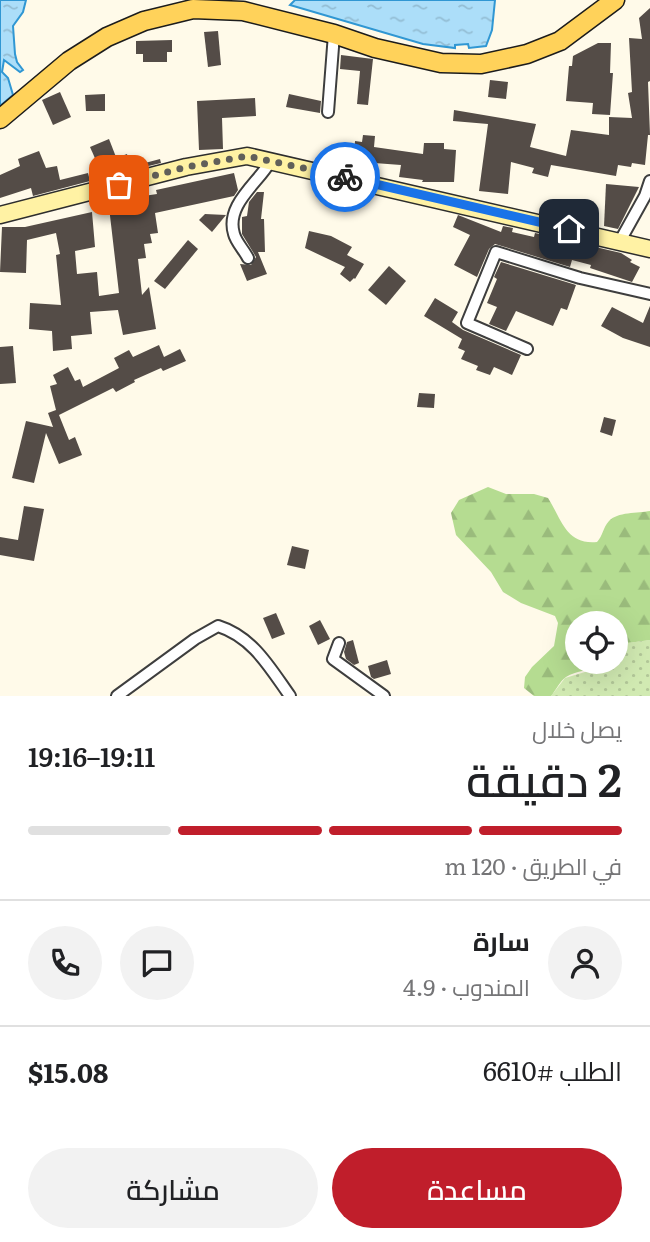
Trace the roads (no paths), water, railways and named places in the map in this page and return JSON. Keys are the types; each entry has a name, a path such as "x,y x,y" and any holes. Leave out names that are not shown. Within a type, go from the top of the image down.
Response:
{"main road":[{"path":"0,119 69,61 107,37 144,21 193,9 243,11 334,34 375,48 441,63 481,64 527,54 560,41 615,0"},
{"path":"0,216 186,167 247,156 650,249"}],"street":[{"path":"328,111 334,34"},
{"path":"248,258 233,232 236,207 263,175 270,162"},
{"path":"620,241 645,196 650,181"},
{"path":"527,349 467,323 496,252 580,278 650,294"},
{"path":"117,696 195,639 218,626 232,631 258,651 290,696"},
{"path":"339,643 333,659 384,696"}],"water":[{"path":"0,0 26,0 23,12 13,26 15,54 23,70 20,72 4,60 2,72 8,78 13,95 0,106"},
{"path":"295,0 495,0 492,30 486,46 469,48 468,44 455,45 455,48 423,44 290,5"}]}
